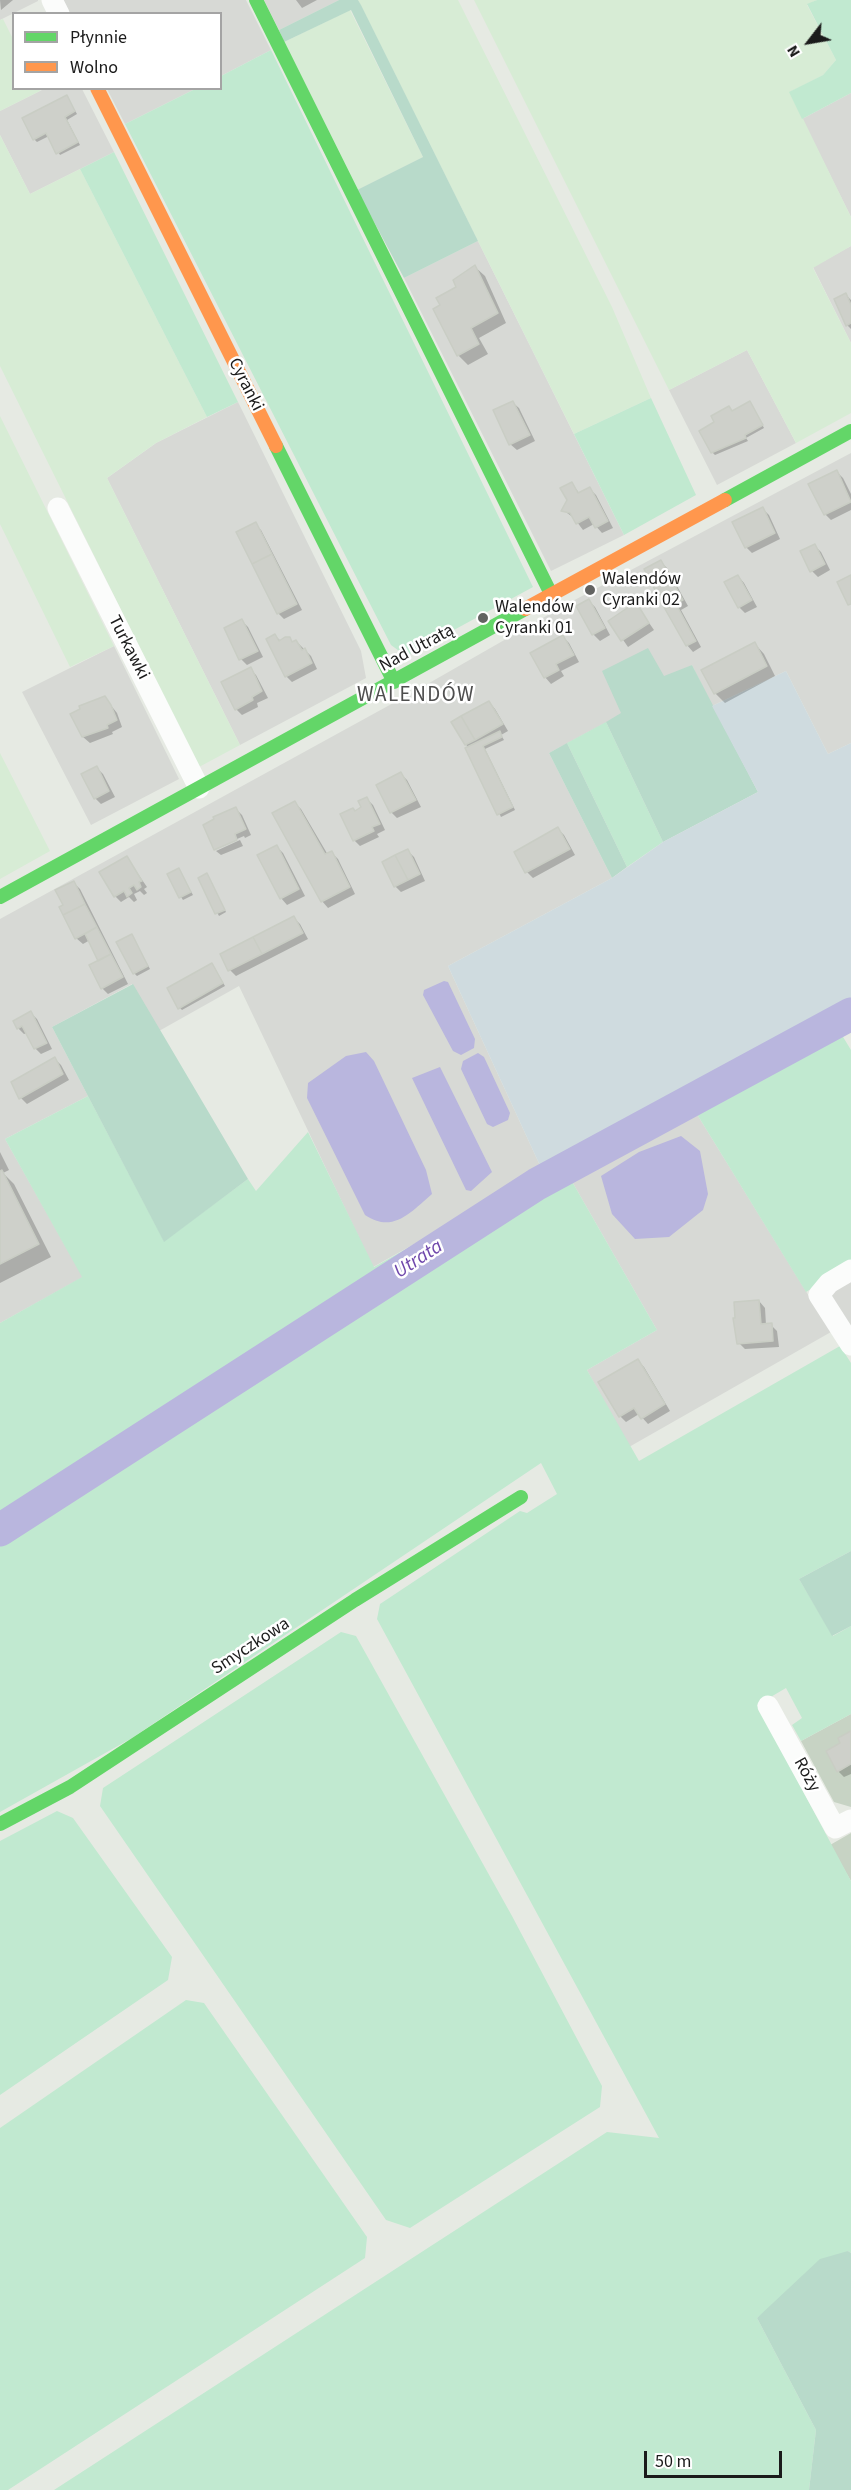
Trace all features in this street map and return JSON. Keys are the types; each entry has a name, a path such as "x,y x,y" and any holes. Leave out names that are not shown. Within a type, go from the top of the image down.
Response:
{"street":[{"path":"256,0 552,596"},
{"name":"Cyranki","path":"98,90 394,682"},
{"name":"Nad Utratą","path":"0,897 851,431"},
{"name":"Turkawki","path":"58,508 199,788"},
{"path":"851,1270 829,1283 819,1295 851,1345"},
{"name":"Smyczkowa","path":"0,1824 70,1787 356,1600 521,1497"},
{"name":"Róży","path":"768,1706 835,1828 851,1820"}],"shaded area":[{"path":"0,0 38,0 12,12 0,20"},
{"path":"63,0 246,0 271,50 222,75 222,12 69,12"},
{"path":"264,0 339,0 279,30"},
{"path":"339,0 358,0 361,5 478,241 404,278 357,190 423,157 351,10 284,42 279,30"},
{"path":"358,0 458,0 612,307 651,398 574,434"},
{"path":"474,0 817,0 807,5 836,60 823,75 790,92 851,217 851,246 813,268 851,343 851,413 796,443 747,350 669,390"},
{"path":"350,10 423,157 357,190 284,42"},
{"path":"3,19 12,37 12,90 40,91 0,111 0,20"},
{"path":"42,90 83,90 114,152 30,194 0,135 0,111"},
{"path":"108,90 193,90 125,124"},
{"path":"851,93 851,217 802,119"},
{"path":"0,135 30,194 80,169 207,417 156,443 107,478 240,745 199,767 0,366"},
{"path":"478,241 624,535 551,571 404,278"},
{"path":"851,246 851,343 813,267"},
{"path":"747,350 796,443 717,485 669,390"},
{"path":"238,402 361,651 366,678 240,745 107,478 156,443"},
{"path":"0,416 114,646 70,667 0,524"},
{"path":"851,453 851,743 828,754 786,671 712,706 692,665 622,714 549,753 612,878 448,966 543,1172 373,1267 239,986 159,1031 132,984 52,1027 88,1096 5,1139 83,1277 0,1323 0,919 417,690 569,603"},
{"path":"114,646 179,779 91,825 22,692"},
{"path":"648,648 664,676 692,665 758,792 663,842 606,722 621,713 602,671"},
{"path":"786,671 828,754 851,743 851,1003 543,1172 448,966 612,878 663,842 758,792 712,706"},
{"path":"567,743 627,867 612,878 549,753"},
{"path":"0,753 50,851 0,879"},
{"path":"133,984 248,1179 164,1242 52,1027"},
{"path":"695,1111 831,1332 629,1447 587,1370 657,1330 570,1178"},
{"path":"851,1281 851,1328 830,1294"},
{"path":"851,1551 851,1626 832,1636 799,1579"},
{"path":"851,1714 851,1807 834,1802 801,1741"},
{"path":"851,1833 851,1881 830,1845"},
{"path":"848,2251 851,2253 851,2490 809,2490 816,2430 757,2318 820,2259"}],"green space":[{"path":"817,0 851,0 851,93 802,119 789,92 823,75 836,60 807,4"},
{"path":"271,50 533,587 406,656 391,645 125,124 193,90 222,90 222,75"},
{"path":"114,152 238,402 207,417 80,169"},
{"path":"651,398 696,495 624,535 574,434"},
{"path":"606,722 663,842 627,867 567,743"},
{"path":"851,1003 851,1026 840,1032 851,1050 851,1264 806,1292 695,1111 570,1178 657,1330 587,1370 639,1461 840,1346 851,1363 851,1551 799,1579 833,1636 851,1626 851,1714 801,1741 792,1725 802,1718 786,1688 757,1705 851,1881 851,2253 848,2251 757,2318 816,2430 809,2490 54,2490 607,2132 659,2138 377,1619 380,1604 520,1511 527,1513 557,1494 541,1463 132,1738 0,1812 0,1323 82,1277 5,1139 88,1096 164,1241 248,1179 256,1191 308,1132 374,1267"},
{"path":"341,1632 356,1636 512,1916 602,2086 600,2107 410,2228 386,2220 100,1806 103,1788"},
{"path":"57,1811 73,1818 172,1957 168,1980 0,2095 0,1841"},
{"path":"186,2000 204,2003 367,2237 365,2258 8,2490 0,2490 0,2128"}],"water":[{"path":"444,981 448,982 475,1039 474,1048 461,1055 453,1051 423,995 424,990"},
{"path":"366,1052 374,1061 426,1170 432,1194 409,1214 393,1221 384,1222 365,1215 307,1098 308,1083 346,1056"},
{"path":"478,1053 484,1057 510,1113 508,1120 493,1127 487,1124 461,1069 463,1061"},
{"path":"440,1067 492,1172 471,1191 466,1190 412,1078"},
{"path":"681,1136 700,1151 708,1194 703,1210 669,1237 635,1239 612,1214 601,1176 639,1152"}],"building":[{"path":"67,95 75,111 65,117 78,142 56,154 46,133 33,140 22,118"},
{"path":"475,265 498,313 471,328 479,344 457,356 433,309 440,305 436,298 456,287 453,280"},
{"path":"846,293 851,305 851,323 846,326 834,299"},
{"path":"513,401 530,435 509,445 493,410"},
{"path":"750,401 763,425 745,435 746,438 711,453 699,431 714,422 711,416 729,406 732,411"},
{"path":"837,470 851,502 824,515 808,484"},
{"path":"572,482 578,493 590,487 608,521 595,528 589,517 576,524 570,513 561,511 567,500 560,488"},
{"path":"763,507 775,533 745,548 732,522"},
{"path":"256,522 272,554 252,564 236,532"},
{"path":"815,544 825,564 810,572 800,551"},
{"path":"272,554 297,604 277,614 252,564"},
{"path":"661,560 683,600 665,609 644,569"},
{"path":"738,575 752,600 738,608 724,582"},
{"path":"851,575 851,604 848,605 837,582"},
{"path":"589,599 605,628 592,635 576,606"},
{"path":"636,602 649,623 621,641 608,621"},
{"path":"676,604 696,641 686,646 665,609"},
{"path":"242,619 258,651 239,660 224,628"},
{"path":"275,634 279,641 285,637 290,637 292,642 296,640 302,650 305,648 312,663 285,677 266,639"},
{"path":"563,635 574,655 556,664 559,670 544,678 530,653"},
{"path":"755,642 767,666 714,694 701,670"},
{"path":"251,667 262,691 252,697 253,700 235,710 221,682"},
{"path":"105,696 117,720 107,725 108,728 82,737 70,714 80,709 79,706"},
{"path":"489,701 503,724 475,740 461,716"},
{"path":"461,716 475,740 465,745 451,722"},
{"path":"500,731 502,737 483,746 513,807 497,815 465,748"},
{"path":"97,766 109,791 94,799 81,774"},
{"path":"401,772 416,800 390,813 376,785"},
{"path":"367,797 380,824 372,827 374,831 353,841 340,814 353,808 355,811 361,807 358,801"},
{"path":"295,801 325,854 332,851 350,887 321,902 272,813"},
{"path":"236,807 246,829 235,834 237,840 214,850 203,825 214,819 213,817"},
{"path":"558,827 570,849 525,873 514,852"},
{"path":"277,845 299,889 280,899 257,855"},
{"path":"408,849 420,874 408,880 395,855"},
{"path":"395,855 408,880 394,887 382,862"},
{"path":"127,856 142,881 139,882 141,887 137,890 134,885 129,888 132,893 127,897 124,891 114,897 99,872"},
{"path":"179,868 191,892 179,898 167,874"},
{"path":"207,873 225,910 215,914 198,878"},
{"path":"74,881 85,904 63,915 59,907 63,905 55,890"},
{"path":"85,904 97,927 75,939 63,915"},
{"path":"294,916 303,933 262,954 253,937"},
{"path":"97,927 111,954 98,961 85,934"},
{"path":"132,934 148,966 133,974 116,942"},
{"path":"253,937 262,954 228,971 220,954"},
{"path":"111,954 123,977 101,989 89,965"},
{"path":"212,963 223,983 178,1009 167,988"},
{"path":"31,1011 47,1043 34,1049 22,1026 17,1029 13,1021"},
{"path":"55,1057 63,1074 19,1099 11,1082"},
{"path":"2,1170 39,1244 0,1264 0,1171"},
{"path":"759,1300 761,1324 772,1323 773,1341 737,1344 733,1318 735,1318 734,1302"},
{"path":"638,1359 665,1404 641,1419 634,1408 619,1417 598,1382"},
{"path":"851,1731 851,1764 837,1772 826,1751 840,1743 838,1738"}],"waterway":[{"name":"Utrata","path":"0,1530 537,1184 851,1014"}],"traffic: fast":[{"path":"256,0 552,596"},
{"path":"725,500 851,431"},
{"path":"276,446 394,682"},
{"path":"0,897 525,609"},
{"path":"0,1824 70,1787 355,1600 521,1497"}],"traffic: slow":[{"path":"98,90 276,446"},
{"path":"525,609 725,500"}],"place":[{"name":"Walendów Cyranki 02","path":"590,590"},
{"name":"Walendów Cyranki 01","path":"483,618"}],"district":[{"name":"WALENDÓW","path":"416,696"}]}
